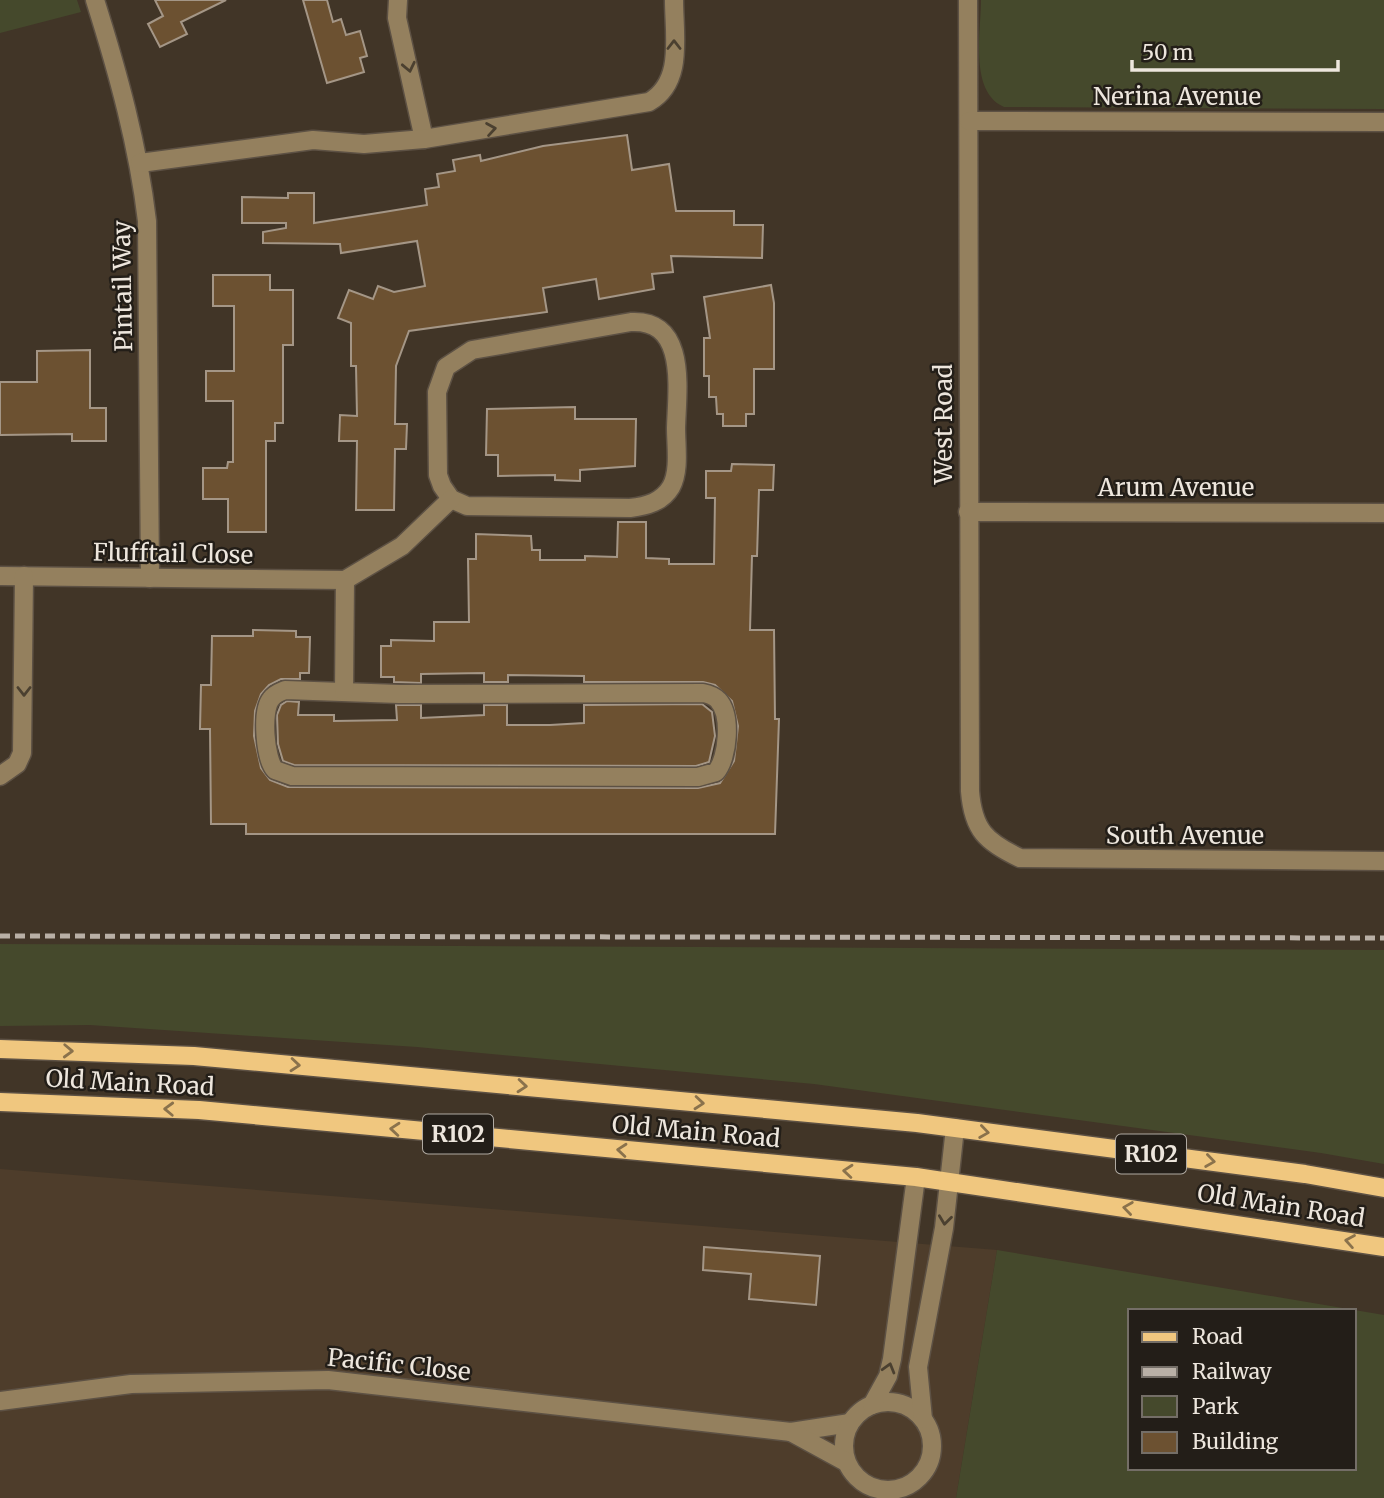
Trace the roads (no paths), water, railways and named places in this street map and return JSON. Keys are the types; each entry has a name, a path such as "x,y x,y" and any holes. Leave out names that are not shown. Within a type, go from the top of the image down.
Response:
{"main road":[{"name":"Old Main Road","path":"0,1049 194,1056 955,1128 1305,1174 1384,1188"},
{"name":"Old Main Road","path":"0,1102 199,1110 916,1177 1384,1247"}],"street":[{"name":"Pintail Way","path":"95,0 118,73 140,163 147,221 150,578"},
{"path":"398,0 397,18 424,139"},
{"path":"140,163 313,140 364,144 424,139 649,102 666,89 674,71 674,0"},
{"name":"West Road","path":"968,0 970,792 972,813 990,842"},
{"name":"Nerina Avenue","path":"969,121 1384,122"},
{"path":"631,322 653,324 663,332 675,353 677,371 676,476 663,497 652,504 630,508 467,506 451,499 442,486 436,462 437,392 446,367 459,356 494,345 631,322"},
{"path":"345,691 345,580 402,546 451,499"},
{"name":"Arum Avenue","path":"968,512 1384,513"},
{"name":"Flufftail Close","path":"0,576 345,580"},
{"path":"0,776 18,764 22,753 24,576"},
{"path":"285,690 345,691 702,693 716,698 723,708 724,760 716,772 698,777 292,776 275,770 267,754 267,710 270,699 285,690"},
{"name":"South Avenue","path":"990,842 1020,858 1384,861"},
{"path":"923,1419 918,1367 944,1228 955,1128"},
{"path":"872,1405 885,1382 892,1359 916,1177"},
{"name":"Pacific Close","path":"0,1401 131,1384 328,1380 791,1432"},
{"path":"896,1403 911,1408 923,1419 930,1433 931,1456 920,1477 898,1494 877,1490 857,1479 846,1462 843,1443 850,1423 859,1412 872,1405 896,1403"},
{"path":"791,1432 850,1423"},
{"path":"791,1432 846,1462"},
{"path":"857,1479 858,1498"}],"railway":[{"path":"0,936 1384,938"}]}
